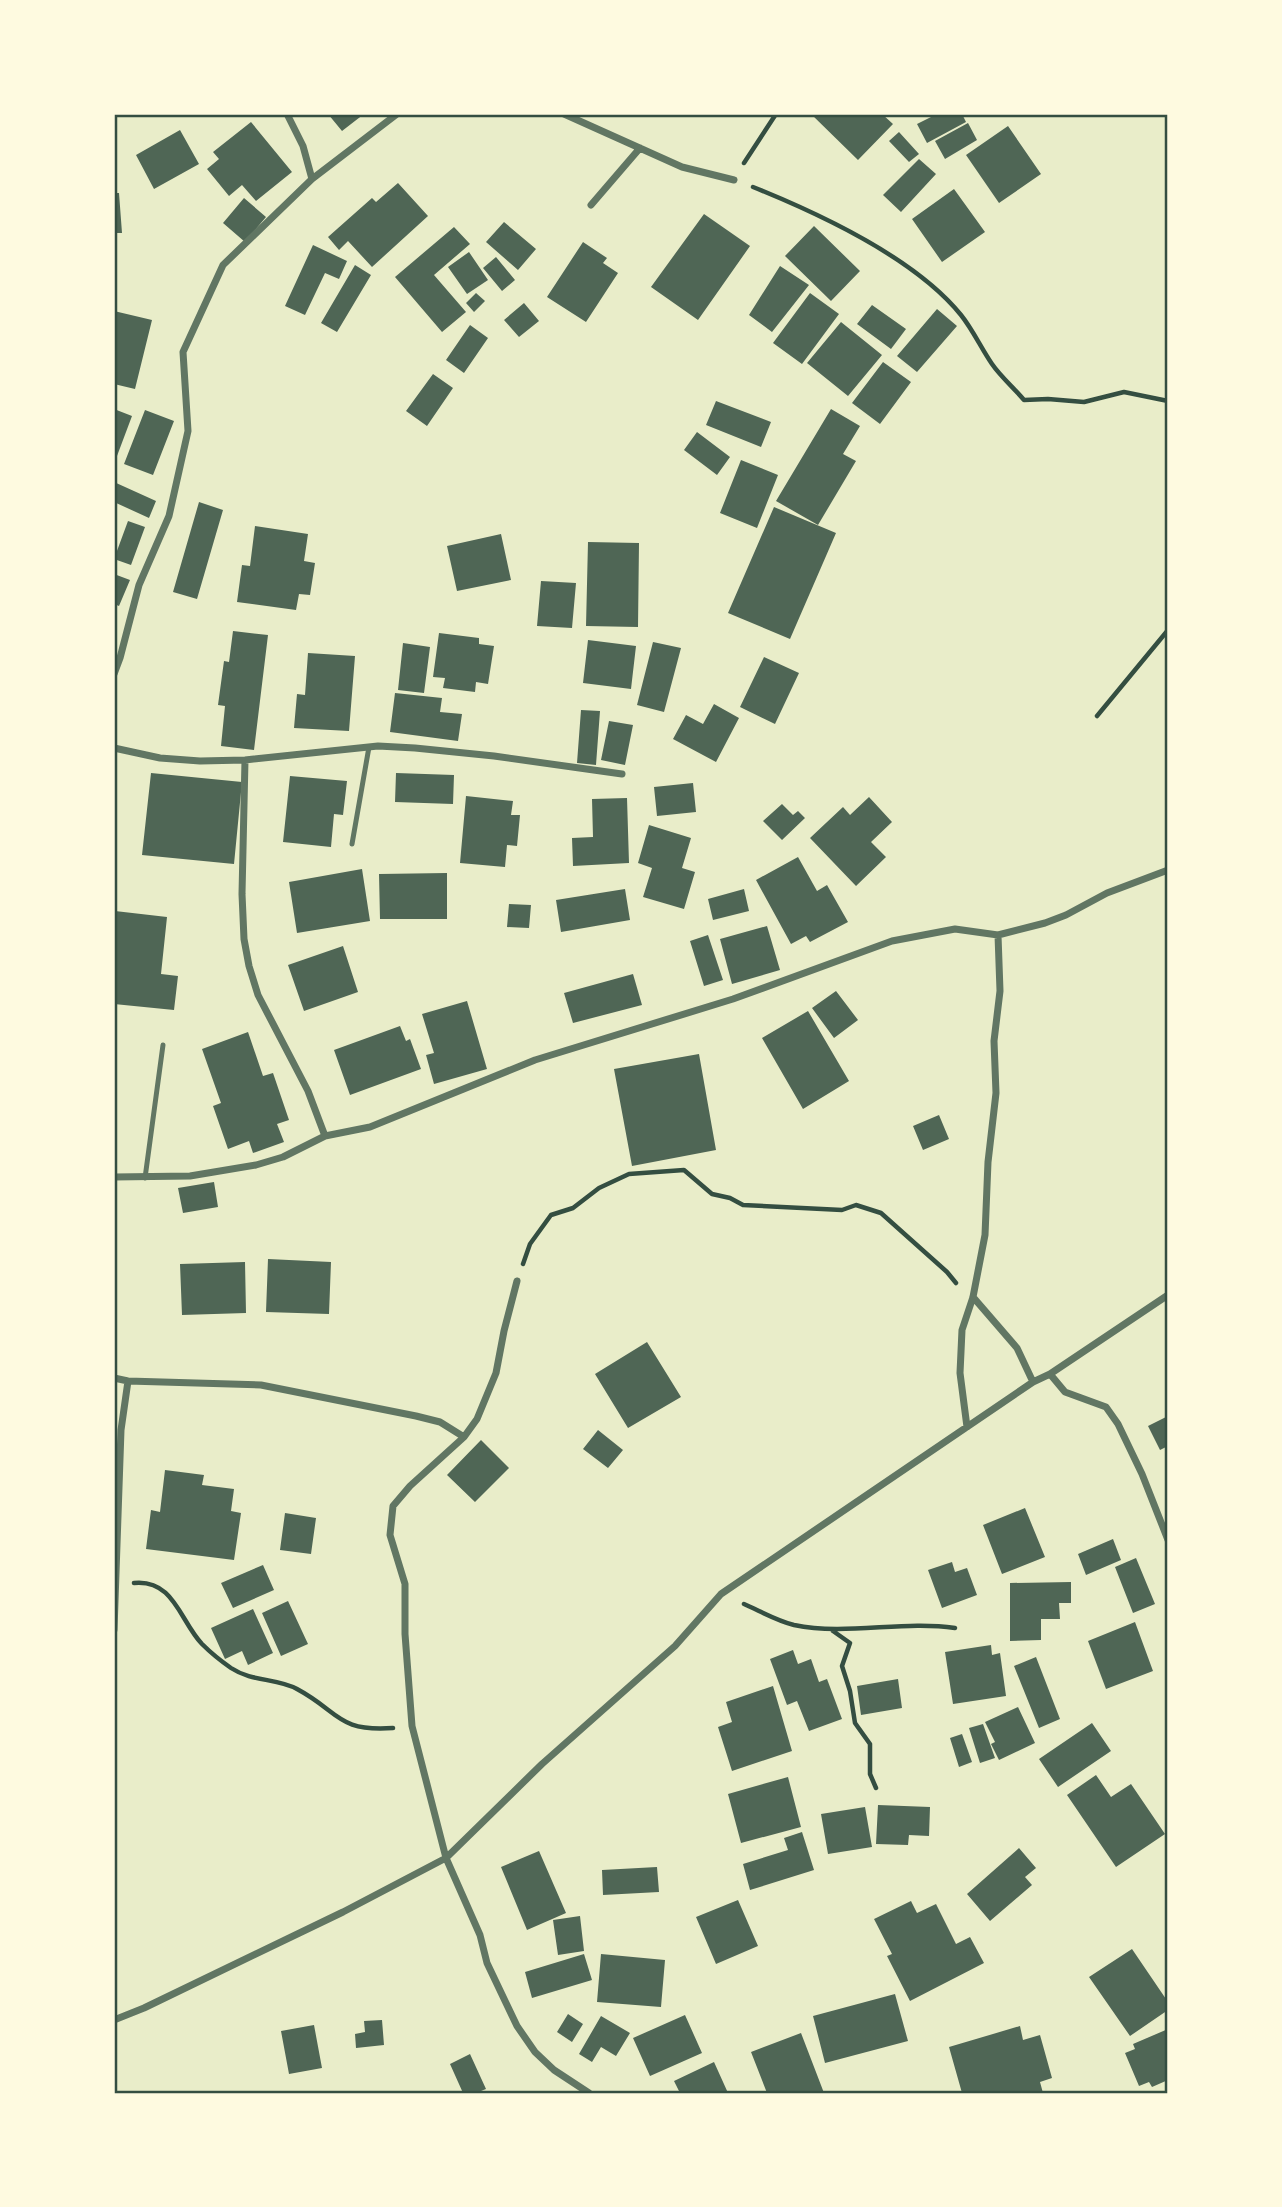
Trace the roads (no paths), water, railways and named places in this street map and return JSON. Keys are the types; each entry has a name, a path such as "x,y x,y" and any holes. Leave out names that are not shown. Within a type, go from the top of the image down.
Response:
{"street":[{"path":"287,114 303,146 312,179"},
{"path":"114,674 139,585 169,516 188,431 183,352 223,265 312,179 397,114"},
{"path":"564,114 682,167 734,180"},
{"path":"591,205 640,148"},
{"path":"114,748 160,758 245,760 369,747 456,751 622,774"},
{"path":"245,760 242,894 244,939 249,966 258,995 308,1091 325,1136"},
{"path":"114,1177 190,1177 283,1157 325,1136 370,1127 535,1060 733,999 892,941 955,929 998,935 1056,919 1107,893 1168,870"},
{"path":"967,1427 961,1362 962,1329 973,1297 985,1235 988,1163 996,1093 994,1041 1000,991 998,935"},
{"path":"517,1281 503,1331 496,1373 487,1399 464,1437 418,1478 393,1506 390,1535 405,1584 405,1634 412,1726 446,1858 480,1935 487,1963 517,2026 535,2052 554,2070 589,2093"},
{"path":"114,2020 343,1912 446,1858 542,1764 675,1646 720,1594 1033,1382 1050,1374 1168,1295"},
{"path":"973,1297 1017,1348 1033,1382"},
{"path":"1050,1374 1065,1392 1106,1407 1118,1424 1142,1474 1168,1540"},
{"path":"114,1378 128,1381 261,1385 440,1422 464,1437"},
{"path":"114,1630 121,1430 128,1381"}],"lane":[{"path":"352,844 369,747"},
{"path":"145,1178 163,1045"}]}
